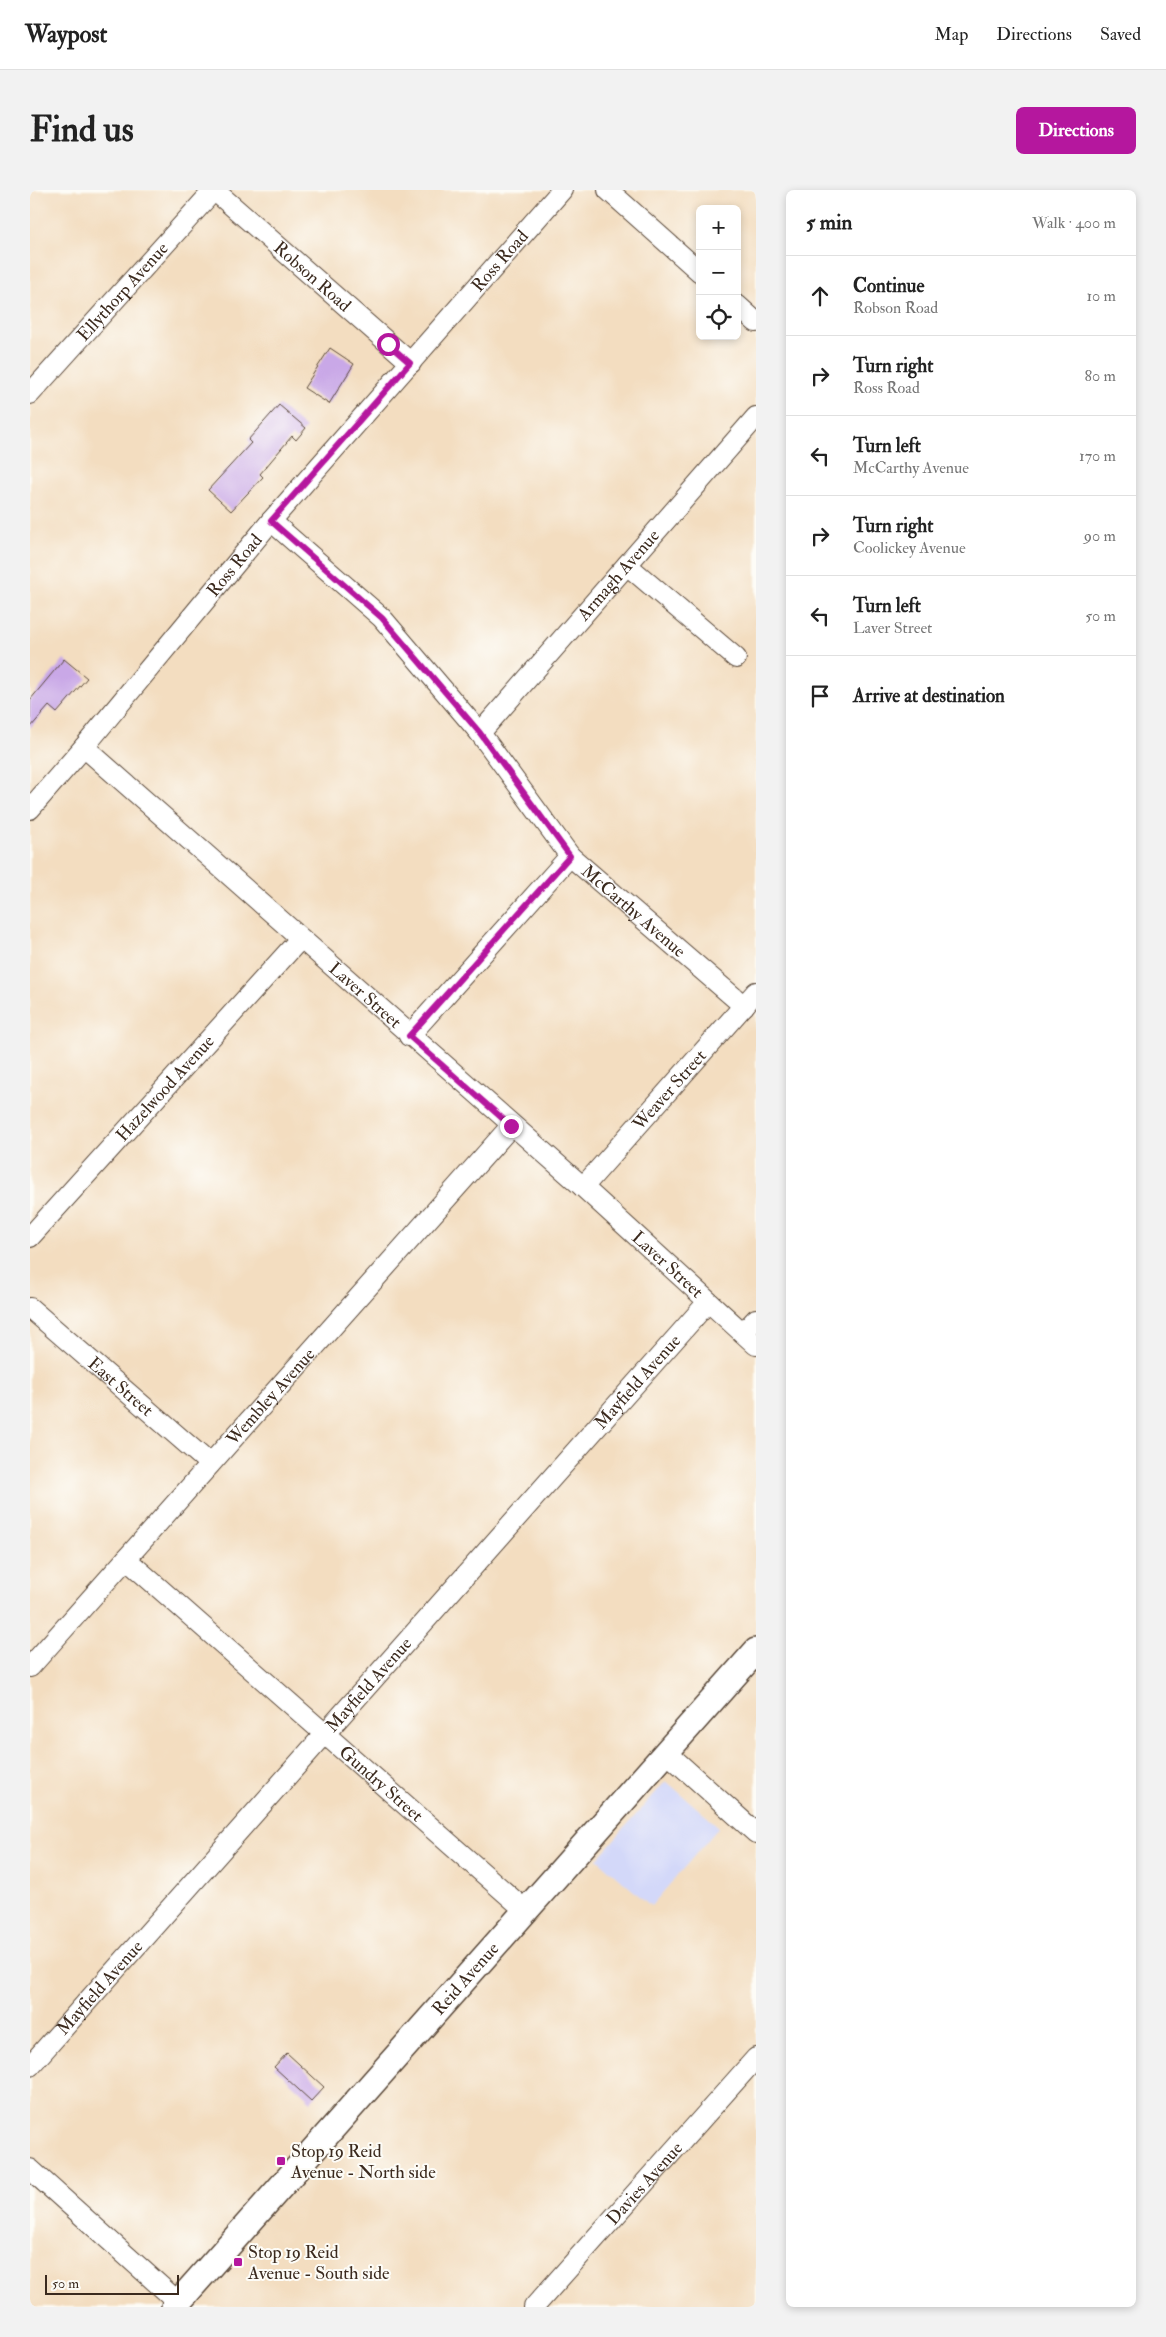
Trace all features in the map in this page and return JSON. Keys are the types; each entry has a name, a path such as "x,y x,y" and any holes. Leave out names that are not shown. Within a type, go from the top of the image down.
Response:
{"street":[{"name":"Robson Road","path":"214,190 410,363"},
{"name":"Ellythorp Avenue","path":"30,394 214,190"},
{"name":"Ross Road","path":"30,809 84,747 271,521 562,190"},
{"path":"608,190 696,268"},
{"path":"741,309 756,322"},
{"name":"Armagh Avenue","path":"480,733 756,417"},
{"name":"McCarthy Avenue","path":"271,521 382,618 480,733 570,856 750,999"},
{"path":"627,565 736,658"},
{"name":"Laver Street","path":"84,747 583,1188 708,1302 752,1332"},
{"path":"409,1036 570,856"},
{"name":"Hazelwood Avenue","path":"30,1237 300,939"},
{"name":"Weaver Street","path":"583,1188 750,999"},
{"name":"Wembley Avenue","path":"30,1667 511,1126"},
{"name":"Mayfield Avenue","path":"30,2066 708,1302"},
{"name":"East Street","path":"31,1312 210,1464"},
{"name":"Gundry Street","path":"126,1559 525,1910"},
{"name":"Reid Avenue","path":"176,2304 665,1751 756,1651"},
{"path":"665,1751 756,1833"},
{"name":"Davies Avenue","path":"534,2307 756,2058"},
{"path":"30,2169 176,2304"}],"shaded area":[{"path":"666,1781 719,1827 651,1906 597,1859"}],"building":[{"path":"330,348 354,364 329,404 304,388"},
{"path":"279,405 306,428 296,440 292,436 260,474 263,477 231,511 208,490 251,443 248,440"},
{"path":"64,659 87,678 57,713 49,706 30,728 30,700"},
{"path":"287,2053 324,2087 311,2101 274,2067"}],"place":[{"name":"Stop 19 Reid Avenue - North side","path":"281,2161"},
{"name":"Stop 19 Reid Avenue - South side","path":"238,2262"}],"route":[{"path":"388,344 410,363 271,521 382,618 480,733 570,856 409,1036 511,1126"}]}
